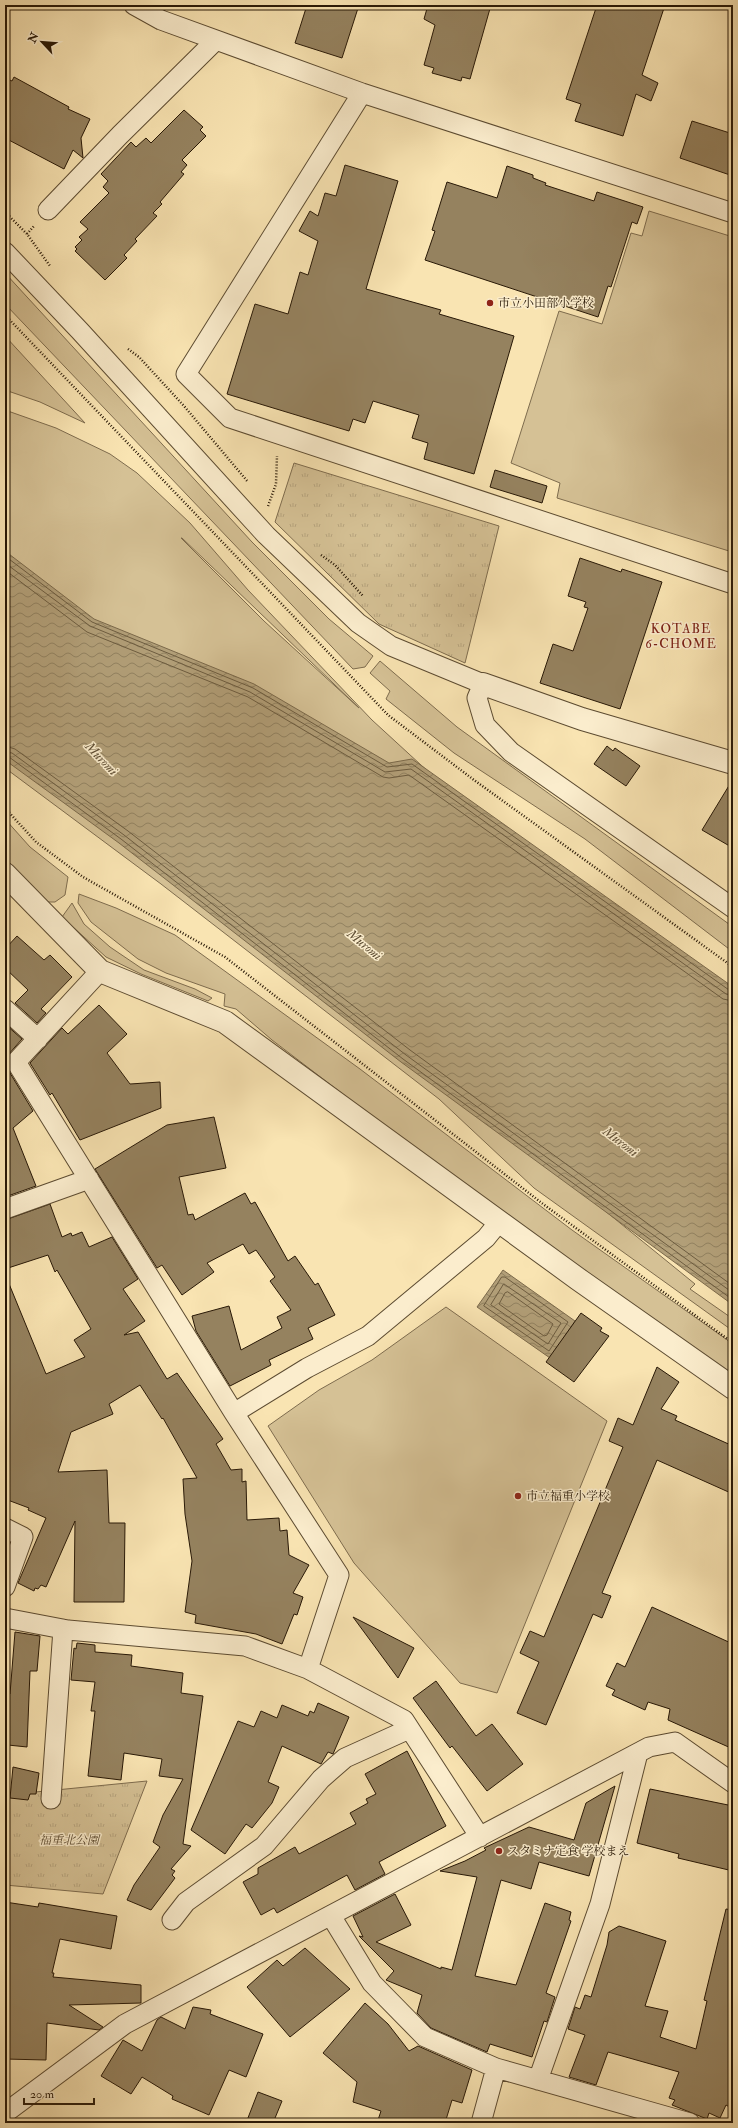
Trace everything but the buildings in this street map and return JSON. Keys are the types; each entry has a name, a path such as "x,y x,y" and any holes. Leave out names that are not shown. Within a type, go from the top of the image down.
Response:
{"street":[{"path":"134,5 161,20 215,41 362,93 733,213"},
{"path":"48,210 120,135 215,41"},
{"path":"362,93 186,374 230,418 733,584"},
{"path":"5,252 266,535 358,623 391,646 483,684 582,719 733,763"},
{"path":"483,684 477,698 485,725 511,752 733,908"},
{"path":"5,874 100,971 225,1022 499,1222 733,1388"},
{"path":"100,971 11,1068 89,1179 234,1413 339,1575 308,1669"},
{"path":"5,1009 38,1039"},
{"path":"5,1209 89,1179"},
{"path":"234,1413 307,1368 368,1336 486,1238 499,1222"},
{"path":"5,1528 23,1537 5,1587"},
{"path":"5,1618 63,1629 245,1646 308,1669 404,1720 475,1839"},
{"path":"51,1799 63,1629"},
{"path":"172,1920 186,1902 264,1846 321,1779 345,1758 409,1729"},
{"path":"5,2113 125,2024 649,1747 675,1742 733,1783"},
{"path":"538,2080 600,1904 638,1753"},
{"path":"331,1916 372,1982 425,2037 496,2068 690,2123"},
{"path":"481,2123 496,2068"}],"path":[{"path":"5,315 388,715 480,785 733,967"},
{"path":"266,511 276,484 277,434"},
{"path":"5,808 36,842 83,877 225,956 543,1204 733,1343"}],"green space":[{"path":"649,211 733,237 733,535 729,551 557,498 560,483 511,463 559,311 602,324 631,233 642,236"},
{"path":"5,273 252,542 329,619 373,656 365,667 353,669 5,304"},
{"path":"5,336 85,423 40,402 5,390"},
{"path":"5,410 56,428 110,454 137,473 190,523 248,590 372,720 469,809 95,627 5,563","holes":["182,538 359,708 264,621"]},
{"path":"294,463 499,526 465,663 379,624 275,522"},
{"path":"380,661 457,727 733,927 733,952 585,839 454,753 386,699 390,691 370,673"},
{"path":"5,723 695,1284 690,1289 733,1319 733,1331 534,1188 439,1099 161,884 5,768"},
{"path":"5,819 30,847 68,877 65,895 55,902 47,902 5,858"},
{"path":"79,894 116,908 175,935 360,1069 572,1230 733,1344 733,1378 437,1166 272,1040 236,1009 224,1006 225,994 166,973 138,959 91,922 78,903"},
{"path":"72,903 84,924 110,947 144,970 195,989 212,998 208,1001 141,974 106,957 62,917"},
{"path":"446,1307 607,1421 497,1693 460,1683 354,1563 268,1426 319,1390 372,1360"},
{"name":"福重北公園","path":"147,1781 103,1894 5,1885 5,1795"}],"water":[{"name":"Muromi","path":"5,551 94,619 254,684 389,763 412,759 733,987 733,1305 401,1062 119,843 5,760"},
{"path":"503,1270 575,1321 550,1358 477,1307"}],"place":[{"name":"市立小田部小学校","path":"490,303"},
{"name":"市立福重小学校","path":"518,1496"},
{"name":"スタミナ定食 学校まえ","path":"499,1851"}],"district":[{"name":"KOTABE 6-CHOME","path":"681,636"}]}
